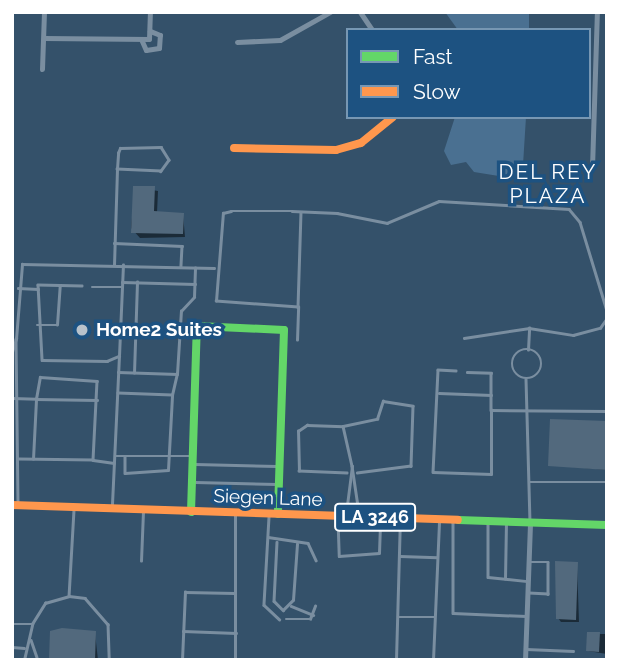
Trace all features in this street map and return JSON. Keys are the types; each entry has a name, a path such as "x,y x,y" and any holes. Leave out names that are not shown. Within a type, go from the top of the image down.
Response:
{"street":[{"path":"42,69 44,12"},
{"path":"44,38 149,39 150,12"},
{"path":"237,43 280,40 330,12"},
{"path":"360,12 371,28"},
{"path":"592,168 597,12"},
{"path":"141,39 146,50 159,48 160,36 150,31"},
{"path":"234,148 337,150 361,143 391,119"},
{"path":"191,512 197,326 284,330 279,484 274,514"},
{"name":"Siegen Lane","path":"15,505 359,516 453,522 607,525"},
{"path":"525,660 530,524"}],"lane":[{"path":"114,265 114,243 117,169 118,153 126,145 161,147 169,160 161,171 117,169"},
{"path":"298,307 220,303 216,268 223,213 301,212 387,223 428,202 569,209 580,222 607,311"},
{"path":"297,341 301,212"},
{"path":"114,243 182,246 181,267"},
{"path":"15,505 19,459 16,339 22,264 216,268"},
{"path":"111,508 123,265"},
{"path":"125,456 125,473 163,473 169,456 181,311 194,297 195,268"},
{"path":"122,282 195,284"},
{"path":"134,373 137,282"},
{"path":"37,325 57,325 61,286"},
{"path":"18,288 82,286"},
{"path":"92,287 122,287"},
{"path":"38,289 37,325 42,360 107,361 119,354"},
{"path":"464,338 529,328 573,335 600,328 607,318"},
{"path":"529,328 528,349 512,363 526,379 530,524"},
{"path":"12,352 16,339"},
{"path":"526,379 536,376 542,363 528,349"},
{"path":"456,371 438,370 433,472 491,474 491,373 467,372"},
{"path":"118,372 177,374"},
{"path":"33,459 37,378 54,378 94,379 97,400 93,460"},
{"path":"118,393 172,395"},
{"path":"437,393 491,395"},
{"path":"12,398 97,400"},
{"path":"347,473 305,473 296,462 298,431 307,425 343,425 377,419 383,401 413,405 411,466 357,473"},
{"path":"491,410 607,411"},
{"path":"343,425 352,466 357,473 359,516"},
{"path":"115,456 169,456 279,466"},
{"path":"19,459 93,460 114,463"},
{"path":"352,466 347,473 340,556 379,553 380,517"},
{"path":"528,481 607,482"},
{"path":"192,482 279,484"},
{"path":"69,596 74,506"},
{"path":"141,561 144,509"},
{"path":"234,660 237,633 234,593 235,513"},
{"path":"274,514 268,537 264,605 279,619"},
{"path":"396,660 400,518"},
{"path":"433,660 439,521"},
{"path":"453,522 453,613 526,615"},
{"path":"488,523 485,573 505,580 528,582"},
{"path":"505,580 506,523"},
{"path":"268,537 276,542 312,545 316,560"},
{"path":"276,542 274,601 284,610 291,606"},
{"path":"291,606 296,544"},
{"path":"400,556 437,557"},
{"path":"527,593 548,594 548,562 528,562"},
{"path":"182,660 185,592 234,593"},
{"path":"37,657 31,640 32,624 45,603 69,596 85,598 103,616 109,660"},
{"path":"291,606 313,615"},
{"path":"313,615 315,606"},
{"path":"286,619 313,615"},
{"path":"398,617 435,617"},
{"path":"12,624 32,624"},
{"path":"183,631 237,633"},
{"path":"24,660 24,648 31,640"},
{"path":"12,648 24,648"},
{"path":"526,649 573,651"}],"water":[{"path":"445,12 529,12 529,28 457,28"},
{"path":"454,119 526,119 523,165 505,177 474,172 466,162 451,165 444,151"}],"building":[{"path":"133,186 155,186 154,211 184,213 183,234 131,233"},
{"path":"550,419 607,421 607,470 548,466"},
{"path":"555,561 578,562 576,620 556,619"},
{"path":"62,628 96,631 95,660 49,660 50,631"},
{"path":"587,632 600,632 599,652 586,651"}],"traffic: fast":[{"path":"191,512 197,326 284,330 278,514"},
{"path":"458,520 607,525"}],"traffic: slow":[{"path":"234,148 336,150 361,143 391,119"},
{"path":"12,505 458,520"}],"place":[{"name":"Home2 Suites","path":"82,330"}],"district":[{"name":"DEL REY PLAZA","path":"548,184"}]}
